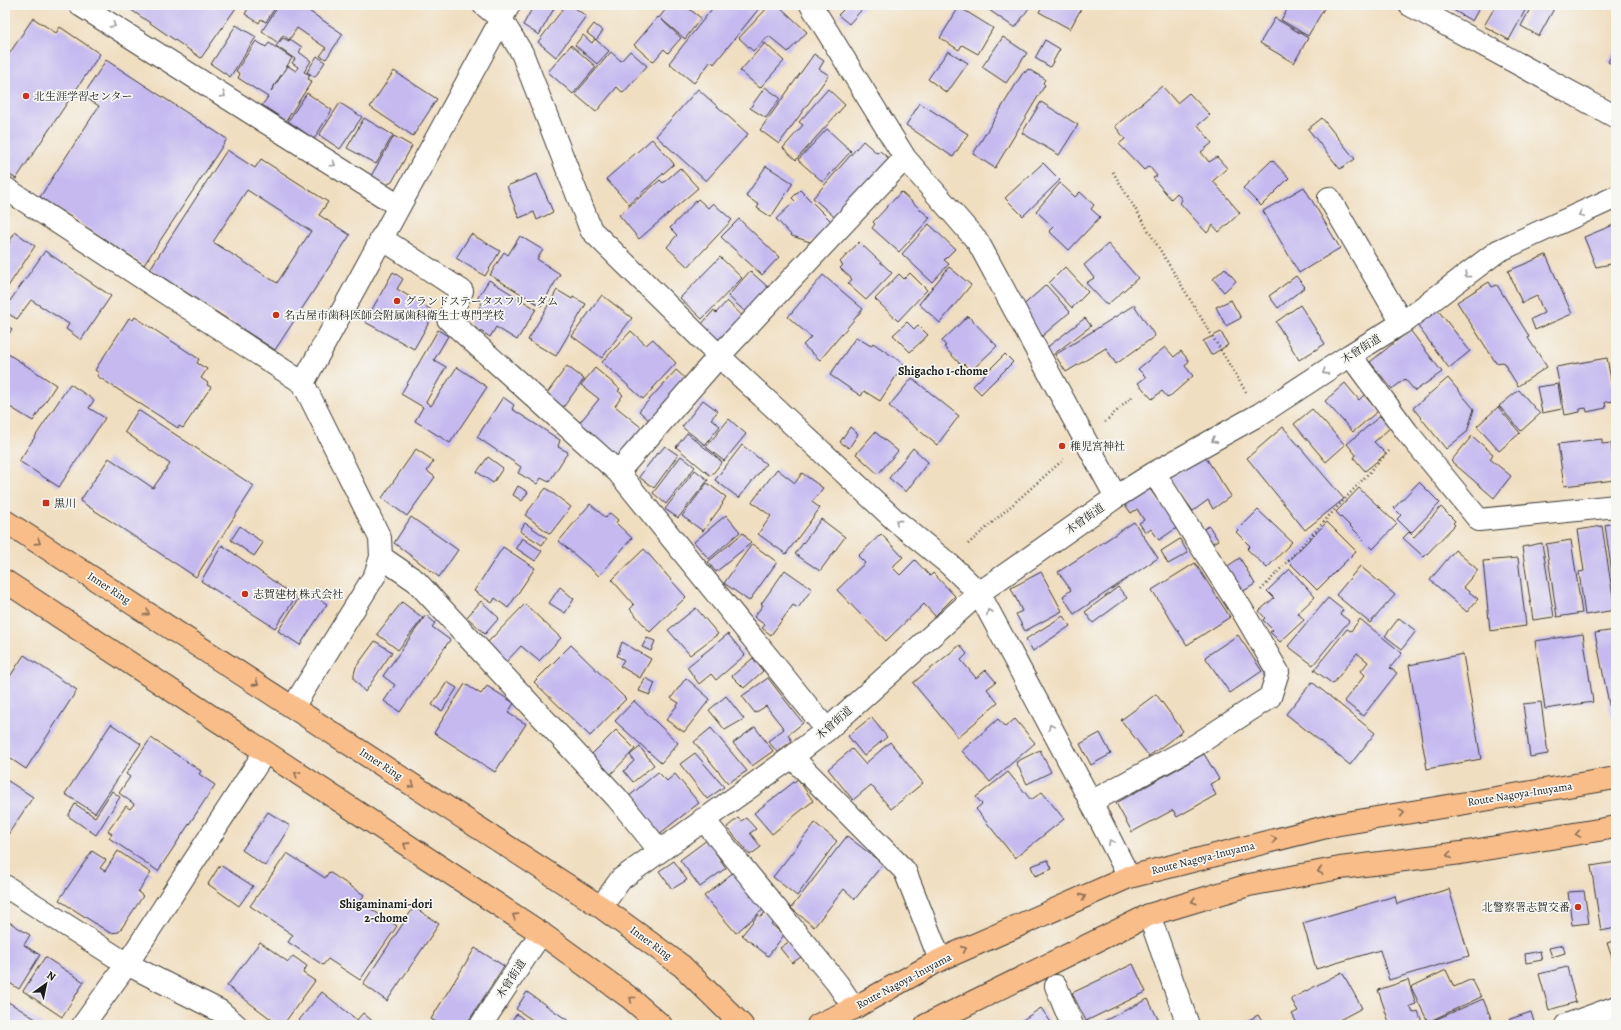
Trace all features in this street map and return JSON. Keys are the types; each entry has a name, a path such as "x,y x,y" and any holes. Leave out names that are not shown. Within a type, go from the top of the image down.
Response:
{"main road":[{"name":"Inner Ring","path":"5,521 601,907 682,966 742,1025"},
{"path":"5,581 541,933 630,998 661,1025"},
{"name":"Route Nagoya-Inuyama","path":"818,1025 854,1008 940,960 1128,877 1233,849 1334,825 1616,778"},
{"path":"926,1025 1149,915 1249,884 1340,868 1461,853 1616,827"}],"street":[{"path":"80,5 399,206"},
{"path":"484,5 505,12 591,230 719,356 895,520 947,563 979,593 1091,802 1128,877"},
{"path":"811,5 905,158 978,242 1116,497"},
{"path":"1410,5 1616,117"},
{"path":"303,383 505,12"},
{"path":"618,472 719,356 905,158"},
{"path":"5,188 303,383 380,538 381,557 375,575 293,707"},
{"name":"木曾街道","path":"601,907 621,878 792,757 827,730 979,593 1116,497 1154,473 1260,414 1350,355 1402,324 1498,251 1616,197"},
{"path":"1329,198 1402,324"},
{"path":"381,238 462,291 448,319 618,472 827,730"},
{"path":"1350,355 1407,432 1479,520 1616,506"},
{"path":"1091,802 1196,746 1270,697 1278,672 1242,610 1154,473"},
{"path":"381,557 416,581 617,798 660,851"},
{"path":"83,1025 127,964 265,752"},
{"path":"792,757 905,871 940,960"},
{"path":"703,820 837,983 854,1008"},
{"path":"5,886 127,964 220,1011 236,1025"},
{"path":"1149,915 1188,1025"},
{"name":"木曾街道","path":"481,1025 541,933"},
{"path":"1056,986 1072,1025"},
{"path":"1566,1025 1616,1007"}],"path":[{"path":"1113,172 1260,414"},
{"path":"947,563 1086,440 1133,396"},
{"path":"1242,610 1407,432"}],"building":[{"path":"124,5 238,5 201,58"},
{"path":"250,5 277,5 266,22 261,19 259,23 245,14"},
{"path":"279,5 300,5 343,34 326,59 320,56 326,48 297,28 289,40 283,35 278,43 262,31"},
{"path":"534,5 556,5 539,35 523,25"},
{"path":"566,5 571,5 586,16 556,57 538,42"},
{"path":"669,5 684,5 701,18 685,39 661,19 681,38 668,53 664,49 653,62 634,45"},
{"path":"715,5 761,6 714,64 711,61 694,83 669,63"},
{"path":"770,5 778,5 807,32 788,52 769,36 753,51 739,38"},
{"path":"848,5 866,5 849,24 838,15"},
{"path":"982,5 1031,5 1015,28"},
{"path":"1043,5 1083,5 1070,29 1039,12"},
{"path":"1290,5 1326,5 1308,36 1281,20"},
{"path":"1450,5 1481,5 1472,21 1448,7"},
{"path":"1496,5 1528,5 1509,40 1484,26"},
{"path":"1532,5 1556,5 1539,36 1521,26"},
{"path":"959,7 993,28 978,54 962,45 959,50 940,38"},
{"path":"33,18 56,33 60,27 100,54 16,179 5,172 5,60"},
{"path":"1275,18 1308,38 1294,63 1260,43"},
{"path":"594,24 603,31 596,40 587,33"},
{"path":"236,25 256,37 230,77 211,64"},
{"path":"583,35 592,43 595,39 609,51 597,64 575,45"},
{"path":"1003,37 1027,53 1006,83 982,67"},
{"path":"283,38 289,41 290,39 302,47 299,52 311,61 304,72 310,75 308,79 312,81 286,121 262,105 268,97 238,78 240,74 236,71 256,41 266,47 269,43 292,58 271,91 288,66 296,71 298,67 292,63 295,59 276,46"},
{"path":"1045,40 1060,49 1050,67 1035,58"},
{"path":"765,43 784,61 760,88 740,71"},
{"path":"571,45 596,67 573,94 548,72"},
{"path":"1616,47 1616,66 1608,62"},
{"path":"630,51 647,66 623,93 617,87 596,112 575,94 611,52 621,61"},
{"path":"948,51 968,63 947,93 928,79"},
{"path":"814,54 824,61 819,69 829,75 779,144 760,130"},
{"path":"317,56 325,62 315,77 307,72"},
{"path":"106,60 227,139 144,265 40,197 99,106 83,96"},
{"path":"1028,69 1045,79 1043,83 1045,85 995,168 973,154 1024,71 1025,73"},
{"path":"394,71 437,99 413,136 370,107"},
{"path":"1162,86 1177,103 1189,93 1210,115 1198,125 1212,143 1201,152 1209,162 1217,157 1227,168 1213,181 1240,213 1219,232 1213,225 1207,233 1180,203 1182,200 1177,193 1171,199 1153,178 1157,176 1149,166 1144,170 1119,144 1125,139 1115,126"},
{"path":"765,87 780,98 766,118 750,108"},
{"path":"698,89 748,134 706,181 656,136"},
{"path":"828,89 845,105 796,160 783,148 803,125 799,122"},
{"path":"307,93 332,110 314,139 288,121"},
{"path":"1041,102 1078,125 1059,155 1022,133"},
{"path":"340,103 362,117 340,149 319,135"},
{"path":"920,103 968,134 953,157 906,125"},
{"path":"364,118 393,135 376,164 347,148"},
{"path":"1322,118 1355,159 1340,169 1308,129"},
{"path":"827,129 851,151 823,182 798,160"},
{"path":"394,136 412,146 392,182 386,185 371,176"},
{"path":"652,139 674,164 629,204 606,179"},
{"path":"863,141 877,153 880,151 892,161 839,221 813,198"},
{"path":"227,150 255,168 261,159 328,202 319,215 350,235 275,350 150,269","holes":["247,190 311,231 277,283 213,242"]},
{"path":"1272,160 1289,178 1261,206 1243,188"},
{"path":"1043,163 1060,180 1023,216 1005,198"},
{"path":"766,166 793,183 771,217 757,208 759,205 746,196"},
{"path":"680,168 698,188 639,239 619,215 660,180 663,183"},
{"path":"537,174 553,212 537,220 534,212 519,218 507,186"},
{"path":"1060,183 1075,197 1080,192 1094,205 1091,209 1100,217 1069,250 1049,231 1053,227 1036,211"},
{"path":"1304,187 1340,248 1299,273 1263,211"},
{"path":"800,190 835,225 817,242 813,239 810,242 792,236 776,219 795,201 792,198"},
{"path":"901,192 930,218 899,252 872,228 875,224 873,222"},
{"path":"698,199 708,208 713,203 732,220 688,267 667,247 677,235 670,228"},
{"path":"739,219 779,257 762,275 721,237"},
{"path":"929,224 955,249 944,260 949,264 932,282 902,254"},
{"path":"1616,224 1616,263 1596,267 1584,237"},
{"path":"15,232 35,246 5,291 5,241 9,243"},
{"path":"471,234 500,251 485,276 456,258"},
{"path":"520,236 543,250 537,259 560,274 541,306 490,275 504,252 508,255"},
{"path":"859,242 892,273 866,300 848,284 852,279 840,268 843,265 840,262"},
{"path":"1108,244 1138,278 1107,305 1086,283 1094,278 1084,265"},
{"path":"45,251 111,296 81,340 66,329 69,324 31,300 17,319 5,312 5,308"},
{"path":"1546,255 1572,314 1535,330 1531,319 1544,313 1537,296 1522,303 1508,271"},
{"path":"720,257 742,278 702,319 680,298"},
{"path":"949,267 971,285 940,323 919,304"},
{"path":"1065,267 1088,292 1072,308 1049,283"},
{"path":"1225,268 1236,281 1224,292 1213,279"},
{"path":"750,271 769,288 752,318 728,296"},
{"name":"グランドステータスフリーダム","path":"393,272 403,279 397,289 435,312 414,349 365,322"},
{"path":"910,273 927,290 898,321 875,299 899,274 904,279"},
{"path":"823,275 863,309 820,360 803,345 811,337 788,317"},
{"path":"1296,276 1305,287 1278,308 1269,296"},
{"path":"489,280 536,309 517,340 496,327 490,337 469,324 482,303 477,299"},
{"path":"1489,282 1492,287 1497,285 1547,367 1518,386 1503,362 1496,363 1457,302"},
{"path":"1046,285 1070,312 1041,337 1018,310"},
{"path":"557,290 572,299 573,297 586,304 556,356 528,340"},
{"path":"602,295 632,318 602,358 572,336"},
{"path":"1231,300 1241,318 1226,326 1216,307"},
{"path":"727,301 750,323 726,349 700,326 714,310 716,313"},
{"path":"1134,305 1155,336 1116,364 1106,348 1066,372 1055,355"},
{"path":"1300,305 1325,344 1299,360 1276,322"},
{"path":"1437,309 1470,351 1449,368 1417,325"},
{"path":"968,316 997,346 971,371 964,364 962,366 944,347 946,346 942,341"},
{"path":"135,317 199,359 197,363 207,369 201,378 211,387 183,428 179,426 178,428 97,376 99,373 95,370 129,318 133,320"},
{"path":"1085,318 1091,326 1046,360 1041,352"},
{"path":"907,322 914,329 918,325 928,335 910,352 893,335"},
{"path":"5,325 12,329 5,340"},
{"path":"438,330 448,336 434,360 446,367 426,402 431,406 457,367 487,387 450,443 415,421 423,407 401,394"},
{"path":"1410,330 1442,372 1415,391 1405,379 1392,389 1370,362"},
{"path":"631,331 646,345 653,339 676,363 643,399 602,362"},
{"path":"1221,332 1228,345 1211,355 1203,341"},
{"path":"856,337 871,346 873,343 904,364 880,401 864,391 861,396 830,375"},
{"path":"1165,347 1174,357 1181,351 1189,361 1185,366 1193,376 1168,398 1162,391 1152,399 1138,383 1146,377 1138,369"},
{"path":"5,352 56,385 33,421 5,404"},
{"path":"1005,354 1013,362 981,394 973,386"},
{"path":"1607,358 1615,401 1605,402 1606,408 1587,412 1586,408 1580,409 1580,412 1565,415 1556,367"},
{"path":"567,366 584,379 559,413 542,400"},
{"path":"595,368 620,389 618,391 623,395 615,406 642,428 623,463 577,426 599,399 581,385"},
{"path":"676,370 685,378 652,423 639,411"},
{"path":"912,378 959,416 937,445 889,406"},
{"path":"1448,378 1474,409 1467,432 1446,449 1413,408"},
{"path":"1345,383 1359,400 1364,395 1378,411 1353,432 1325,401"},
{"path":"70,384 94,400 89,408 105,418 59,487 19,461"},
{"path":"1558,384 1562,409 1542,413 1537,387"},
{"path":"1519,390 1540,414 1521,431 1499,406"},
{"path":"503,397 514,405 512,409 560,440 558,447 568,452 549,482 541,478 537,484 518,473 521,467 477,437"},
{"path":"703,400 718,411 711,419 720,426 705,445 682,427"},
{"path":"1498,407 1520,433 1499,451 1477,426"},
{"path":"1312,409 1345,445 1326,462 1294,424"},
{"path":"138,410 254,486 196,577 80,501 109,458 153,488 170,464 125,432"},
{"path":"1380,416 1390,428 1374,442 1386,454 1365,471 1354,458 1356,455 1347,444"},
{"path":"729,419 746,434 724,461 706,447"},
{"path":"850,427 858,434 849,448 840,442"},
{"path":"1283,427 1344,499 1305,530 1247,458"},
{"path":"875,432 898,451 878,474 856,454"},
{"path":"687,433 722,462 711,476 676,447"},
{"path":"1472,436 1493,454 1490,459 1511,476 1494,498 1451,461"},
{"path":"1602,439 1602,444 1611,443 1615,480 1564,486 1558,444"},
{"path":"742,445 766,464 739,498 715,480"},
{"path":"665,446 678,455 654,488 639,477 658,452 659,453"},
{"path":"913,448 928,462 906,492 889,478"},
{"path":"416,449 434,461 427,471 435,477 407,516 382,498"},
{"path":"1204,455 1231,496 1213,509 1208,500 1193,511 1169,478"},
{"path":"681,456 695,467 666,504 653,493"},
{"path":"488,457 503,468 493,483 477,472"},
{"path":"777,469 795,483 802,473 823,488 812,502 820,508 786,554 758,534 771,516 752,502"},
{"path":"695,470 708,480 678,518 665,509"},
{"path":"1419,482 1440,503 1411,533 1397,519 1401,515 1394,508"},
{"path":"707,483 726,497 722,503 723,504 703,531 682,516"},
{"path":"518,486 528,492 522,501 513,495"},
{"path":"546,488 571,507 550,534 525,515"},
{"path":"1149,488 1178,527 1159,540 1151,529 1146,533 1139,523 1144,520 1137,509 1131,513 1125,505"},
{"path":"1359,488 1397,524 1373,549 1336,512"},
{"path":"590,504 606,518 610,513 618,520 616,523 632,538 599,576 559,541"},
{"path":"1441,507 1455,521 1453,523 1455,525 1424,557 1403,538 1409,532 1414,537"},
{"path":"1258,510 1292,542 1267,568 1247,549 1250,546 1236,532"},
{"path":"726,515 740,532 709,559 694,542"},
{"path":"411,517 458,550 439,577 394,543"},
{"path":"821,519 845,537 820,571 795,554"},
{"path":"1134,522 1158,558 1074,614 1063,596 1071,590 1058,572"},
{"path":"1327,522 1356,551 1317,590 1288,561"},
{"path":"525,523 547,538 542,545 520,531"},
{"path":"1616,523 1616,594 1615,594 1605,525"},
{"path":"240,526 263,543 254,556 231,540"},
{"path":"1209,526 1218,540 1209,545 1200,531"},
{"path":"1602,526 1615,610 1585,615 1579,572 1584,571 1578,530"},
{"path":"743,533 751,543 716,572 708,562"},
{"path":"881,534 903,557 892,567 900,575 915,560 930,576 933,573 955,596 935,616 924,604 886,641 837,590 865,563 858,556"},
{"path":"522,538 542,551 535,561 516,548"},
{"path":"1180,539 1188,553 1168,564 1161,551"},
{"path":"1571,540 1582,613 1557,617 1546,544"},
{"path":"1542,543 1554,617 1533,620 1522,547"},
{"path":"752,544 777,562 749,601 724,583"},
{"path":"222,545 296,597 275,628 201,581"},
{"path":"503,547 535,568 508,608 495,598 492,603 474,591"},
{"path":"644,549 686,597 650,632 630,609 634,605 612,580"},
{"path":"1455,550 1478,570 1463,587 1478,599 1467,612 1430,580"},
{"path":"1240,558 1255,584 1242,592 1226,567"},
{"path":"1518,558 1526,626 1490,631 1483,561"},
{"path":"1195,563 1230,617 1187,645 1152,590"},
{"path":"1360,566 1395,595 1370,623 1336,595"},
{"path":"1290,569 1315,597 1298,613 1304,620 1280,642 1270,632 1273,630 1263,620 1265,618 1259,611 1274,598 1267,591"},
{"path":"785,570 812,589 798,608 793,605 771,635 762,628 765,625 754,617 763,605 761,604"},
{"path":"1041,572 1062,611 1025,631 1016,614 1022,611 1011,588"},
{"path":"560,587 574,599 565,613 549,603"},
{"path":"1118,587 1127,598 1093,623 1085,612"},
{"path":"304,590 327,604 300,645 278,631"},
{"path":"1328,598 1343,610 1340,614 1349,621 1313,665 1288,646"},
{"path":"481,601 499,618 485,634 467,617"},
{"path":"402,602 423,618 398,650 377,634"},
{"path":"525,604 561,638 539,661 521,646 506,662 488,642"},
{"path":"696,608 718,634 690,655 668,630"},
{"path":"426,615 435,623 432,627 450,640 400,712 384,701 395,685 383,676"},
{"path":"1063,616 1070,626 1033,651 1026,639"},
{"path":"1399,618 1416,631 1402,649 1385,636"},
{"path":"1360,619 1402,653 1390,668 1397,673 1363,716 1344,701 1365,675 1361,671 1368,662 1357,653 1333,684 1314,670 1347,629 1351,631"},
{"path":"1616,630 1616,718 1612,719 1595,633"},
{"path":"728,634 745,655 716,680 711,674 699,684 687,667"},
{"path":"1583,634 1593,702 1545,709 1535,641"},
{"path":"1238,635 1262,671 1230,693 1205,657"},
{"path":"647,638 655,641 651,651 642,647"},
{"path":"375,641 392,652 365,692 354,679 354,674 356,667"},
{"path":"622,642 651,659 640,678 620,666 624,660 617,656"},
{"path":"571,645 626,699 590,736 534,682"},
{"path":"960,645 967,654 961,660 976,678 986,670 996,682 987,689 998,703 958,737 913,683"},
{"path":"1463,654 1481,759 1427,769 1409,665"},
{"path":"24,655 77,690 26,769 5,755 5,684"},
{"path":"753,658 763,671 744,688 732,676"},
{"path":"645,678 655,683 650,695 639,691"},
{"path":"686,678 710,699 684,732 666,720 679,703 671,698"},
{"path":"768,678 803,723 788,735 792,741 777,752 768,741 784,729 766,706 755,713 742,696"},
{"path":"447,682 457,688 442,711 432,705"},
{"path":"1312,682 1375,733 1350,765 1286,714"},
{"path":"465,684 481,694 487,686 514,703 508,713 526,724 495,772 434,733"},
{"path":"1156,694 1183,731 1149,756 1121,720"},
{"path":"726,696 744,719 725,730 709,710"},
{"path":"634,701 678,743 661,763 615,721"},
{"path":"1541,702 1548,754 1530,757 1523,704"},
{"path":"871,717 887,737 864,756 848,736"},
{"path":"998,719 1005,727 1015,719 1035,743 990,782 962,751"},
{"path":"111,724 141,744 95,813 65,794"},
{"path":"755,727 773,751 752,766 733,743"},
{"path":"711,728 747,771 728,783 694,742"},
{"path":"616,730 635,749 609,776 590,756"},
{"path":"1100,733 1111,754 1091,765 1080,744"},
{"path":"151,738 201,771 199,774 215,785 158,871 109,838 112,834 108,831 126,806 130,809 134,804 119,793 130,777 126,774"},
{"path":"890,742 923,783 891,809 871,785 853,800 828,769 852,749 865,764"},
{"path":"640,747 654,765 633,782 624,771 634,761 630,755"},
{"path":"1040,750 1051,772 1027,784 1016,762"},
{"path":"695,753 724,787 707,799 680,764"},
{"path":"1204,754 1219,779 1210,784 1216,795 1177,817 1173,810 1132,832 1116,803"},
{"path":"658,772 667,781 675,774 699,803 659,834 627,798"},
{"path":"1008,772 1031,800 1042,792 1064,819 1015,858 976,809 982,804 976,797"},
{"path":"5,779 33,797 5,839"},
{"path":"798,779 813,801 772,834 754,813"},
{"path":"112,791 120,797 96,835 68,816 75,804 95,817"},
{"path":"268,812 290,826 265,866 242,850"},
{"path":"738,818 741,821 746,818 756,829 750,833 761,847 750,855 727,827"},
{"path":"815,823 837,841 797,896 773,877"},
{"path":"847,836 883,864 855,899 844,889 814,927 791,908"},
{"path":"707,840 726,868 700,887 680,860"},
{"path":"92,851 106,860 100,868 105,871 118,851 151,873 138,892 143,896 119,932 110,933 59,900"},
{"path":"287,853 325,878 329,872 364,895 360,902 397,926 360,980 328,959 323,965 288,942 293,935 250,906"},
{"path":"1048,860 1052,869 1035,876 1031,866"},
{"path":"674,861 687,880 672,889 659,871"},
{"path":"1616,862 1616,928 1601,931 1591,866"},
{"path":"220,865 253,886 239,906 208,884"},
{"path":"735,871 766,907 736,933 704,896"},
{"path":"1449,889 1469,956 1389,980 1380,950 1316,969 1303,923 1395,896 1397,904"},
{"name":"北警察署志賀交番","path":"1584,891 1589,923 1572,925 1568,892"},
{"path":"414,907 439,924 387,1001 363,984"},
{"path":"765,912 774,922 771,924 784,935 768,956 742,935 758,915 761,917"},
{"path":"9,922 30,935 24,945 40,955 19,989 5,980 5,927"},
{"path":"1616,940 1616,969 1607,943"},
{"path":"790,941 801,957 792,963 780,948"},
{"path":"260,942 288,962 293,956 307,966 303,973 315,981 283,1025 279,1025 227,986"},
{"path":"1563,945 1565,953 1552,957 1549,948"},
{"path":"475,948 504,966 466,1025 441,1025 431,1019"},
{"path":"1540,951 1542,960 1526,963 1525,954"},
{"path":"45,957 84,982 62,1017 23,991"},
{"path":"1133,964 1146,992 1086,1021 1072,993"},
{"path":"1567,967 1576,1002 1549,1010 1539,974"},
{"path":"1446,970 1454,987 1472,979 1481,997 1428,1022 1411,987"},
{"path":"1342,972 1362,1008 1330,1025 1298,1025 1292,1014 1298,1011 1291,999"},
{"path":"1408,980 1416,1004 1410,1006 1413,1013 1418,1011 1422,1022 1414,1025 1390,1025 1378,990"},
{"path":"322,992 357,1020 363,1013 377,1025 295,1025"},
{"path":"527,992 570,1022 569,1025 540,1025 516,1009"},
{"path":"1148,999 1161,1025 1096,1025"},
{"path":"1483,999 1494,1025 1423,1025"},
{"path":"5,1000 42,1023 41,1025 5,1025"},
{"path":"1041,1008 1053,1025 1015,1025"},
{"path":"1531,1012 1535,1025 1512,1025 1510,1019"},
{"path":"517,1014 530,1025 508,1025"},
{"path":"1258,1015 1263,1023 1266,1021 1269,1025 1240,1025"}],"place":[{"name":"北生涯学習センター","path":"26,96"},
{"name":"グランドステータスフリーダム","path":"397,301"},
{"name":"名古屋市歯科医師会附属歯科衛生士専門学校","path":"276,315"},
{"name":"稚児宮神社","path":"1062,446"},
{"name":"黒川","path":"46,503"},
{"name":"志賀建材 株式会社","path":"245,594"},
{"name":"北警察署志賀交番","path":"1578,907"}],"district":[{"name":"Shigacho 1-chome","path":"943,371"},
{"name":"Shigaminami-dori 2-chome","path":"386,911"}]}
